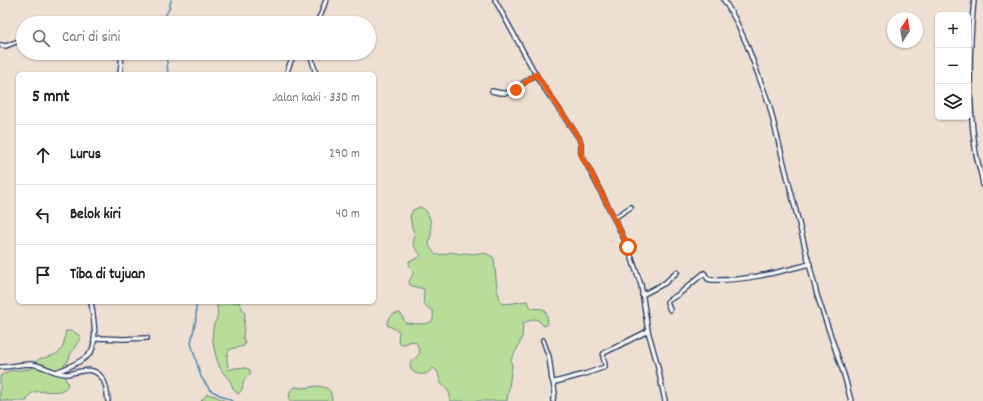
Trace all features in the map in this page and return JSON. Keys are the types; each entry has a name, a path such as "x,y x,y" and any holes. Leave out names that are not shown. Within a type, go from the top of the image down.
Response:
{"street":[{"path":"320,16 326,0"},
{"path":"495,0 536,74 579,138 583,159 591,172 628,247 640,285 648,331 665,401"},
{"path":"724,0 735,19 769,104 817,295 845,378 851,401"},
{"path":"974,0 970,63 972,108 975,148 983,186"},
{"path":"0,45 6,46 16,42"},
{"path":"120,72 121,60"},
{"path":"287,72 291,60"},
{"path":"312,60 315,72"},
{"path":"492,91 507,94 536,74"},
{"path":"614,218 631,208"},
{"path":"670,310 667,302 704,273 708,279 712,280 739,279 810,264"},
{"path":"642,295 665,283 677,272"},
{"path":"55,372 69,367 88,356 91,352 94,340 92,304"},
{"path":"553,382 605,367 606,365 603,356 604,353 648,331"},
{"path":"94,340 100,338 147,338"},
{"path":"543,340 549,357 555,393 553,401"},
{"path":"0,367 32,364 64,374 89,370 93,371 101,377 105,385 108,401"}],"green space":[{"path":"420,207 426,211 430,218 431,236 429,245 436,255 450,252 460,254 487,254 493,257 497,289 501,303 506,304 527,301 531,308 545,310 548,324 544,326 538,320 534,319 523,323 522,337 511,360 512,366 507,401 450,401 449,392 441,383 438,373 433,368 425,374 416,373 412,370 410,365 411,362 420,352 417,344 414,341 401,344 398,341 399,331 387,325 389,318 397,313 400,313 406,323 430,323 433,319 433,311 424,304 424,289 410,285 409,281 413,272 409,261 420,257 413,244 415,235 410,216 413,210"},
{"path":"216,304 240,304 245,314 243,338 245,342 244,346 230,349 227,357 229,370 244,368 249,369 251,373 244,381 242,390 238,394 220,367 214,350 213,326 217,318 218,311"},
{"path":"66,331 73,331 81,337 68,361 64,365 64,376 68,384 65,389 53,392 34,392 29,395 27,401 0,401 0,376 9,371 30,369 39,359 58,353 64,342"},
{"path":"318,386 329,390 332,401 289,401 290,391 295,387 303,388"},
{"path":"207,394 215,396 225,401 201,401"}],"waterway":[{"path":"165,16 169,9 171,0"},
{"path":"167,60 168,72"},
{"path":"196,304 196,319 191,343 201,377 210,390 232,401"}],"route":[{"path":"516,90 536,74 579,138 583,159 591,172 628,247"}]}
